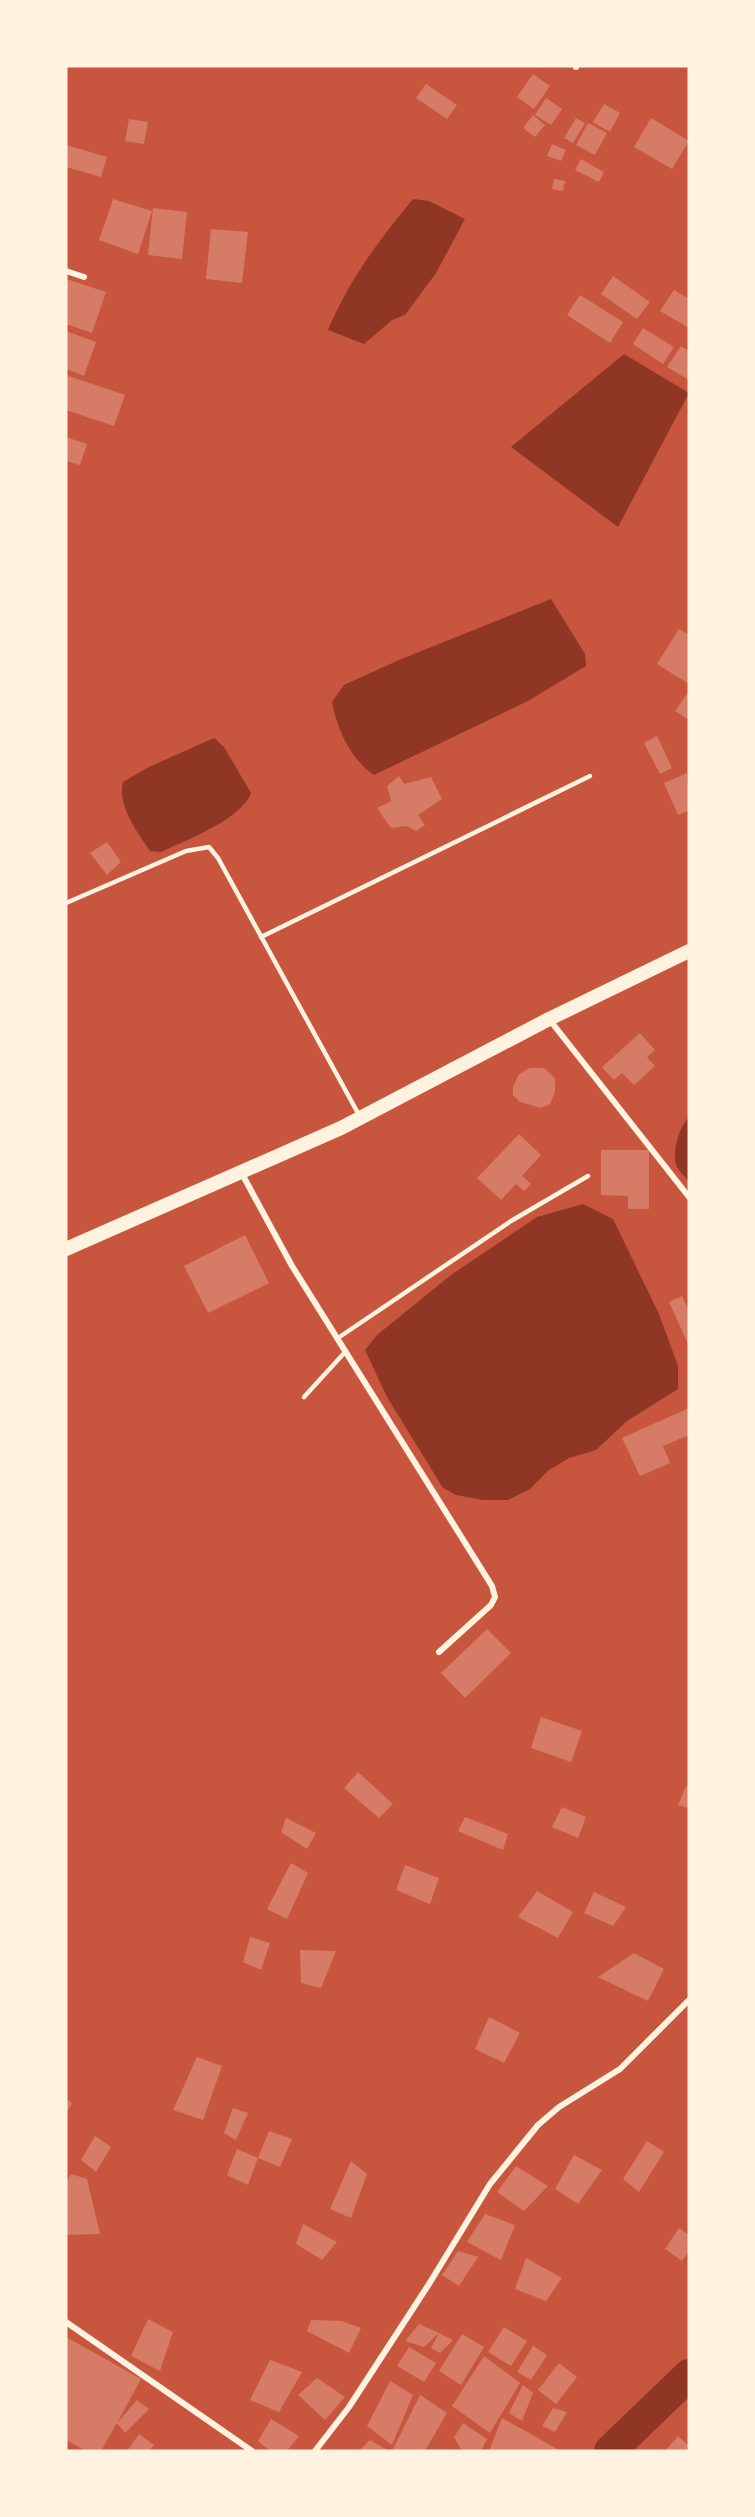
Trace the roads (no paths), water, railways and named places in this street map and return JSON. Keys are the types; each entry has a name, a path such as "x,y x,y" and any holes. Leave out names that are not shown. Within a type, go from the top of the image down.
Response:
{"main road":[{"path":"66,1249 360,1118 549,1019 689,951"}],"street":[{"path":"66,271 84,277"},
{"path":"549,1019 689,1197"},
{"path":"240,1172 292,1266 492,1586 495,1597 491,1605 439,1652"},
{"path":"315,2451 349,2407 429,2284 490,2184 538,2125 559,2107 620,2069 689,2000"},
{"path":"66,2322 252,2451"}],"lane":[{"path":"261,938 590,776"},
{"path":"66,903 186,851 209,847 218,858 360,1118"},
{"path":"338,1338 512,1221 588,1176"},
{"path":"304,1397 346,1351"}],"waterway":[{"path":"610,2451 689,2375"}]}
